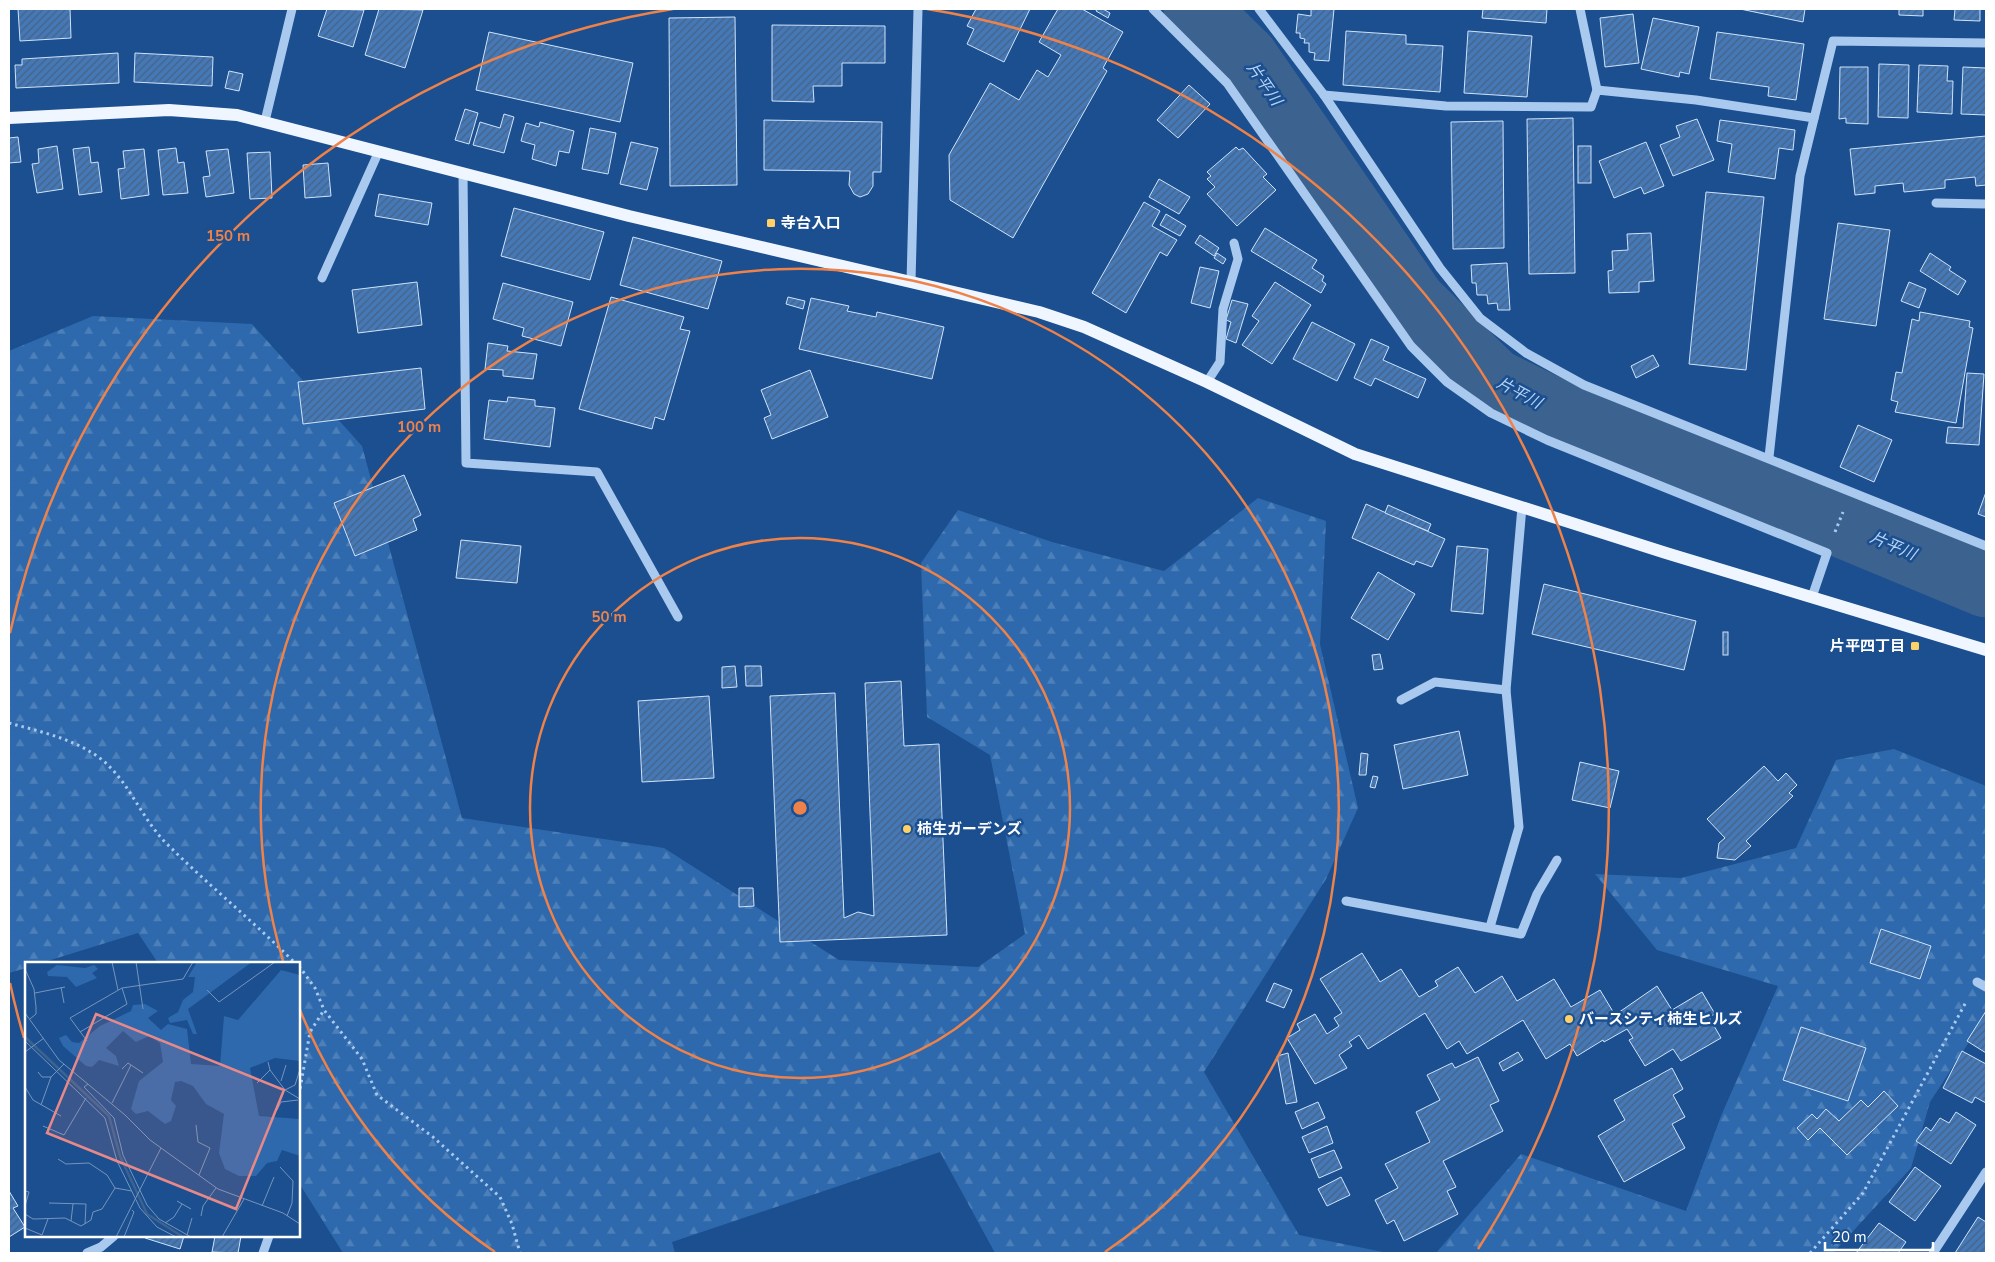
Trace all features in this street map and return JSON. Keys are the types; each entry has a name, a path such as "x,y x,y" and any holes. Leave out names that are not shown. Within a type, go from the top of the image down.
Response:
{"main road":[{"path":"9,118 170,110 237,115 629,216 1039,312 1084,327 1207,382 1355,454 1986,650"}],"street":[{"path":"265,121 292,9"},
{"path":"911,282 918,9"},
{"path":"1153,9 1227,83 1411,346 1447,382 1491,413 1547,440 1827,553 1812,597"},
{"path":"1259,9 1324,95 1440,268 1480,318 1526,353 1584,385 1769,457 1986,546"},
{"path":"1324,95 1446,106 1591,107 1598,90 1580,9"},
{"path":"1769,457 1800,176 1834,41 1986,43"},
{"path":"1598,90 1696,100 1814,118"},
{"path":"322,278 379,151"},
{"path":"463,173 466,463 597,472 678,617"},
{"path":"1936,204 1986,204"},
{"path":"1207,382 1220,362 1223,309 1238,259 1234,244"},
{"path":"1490,927 1519,827 1506,690 1522,507"},
{"path":"1401,700 1435,682 1506,690"},
{"path":"1346,901 1521,934 1536,894 1557,860"},
{"path":"1978,982 1986,987"},
{"path":"1933,1253 1986,1172"},
{"path":"87,1253 101,1247 113,1237"},
{"path":"263,1253 269,1237"}],"path":[{"path":"1827,553 1851,491"},
{"path":"9,722 65,740 97,756 128,787 143,814 164,840 295,962"},
{"path":"300,967 315,988 324,1010 362,1059 377,1095 433,1137 500,1197 512,1224 520,1253"},
{"path":"1810,1253 1863,1193 1978,982"},
{"path":"300,1089 310,1032 324,1010"}],"green space":[{"path":"93,316 252,324 362,446 462,818 664,848 839,960 978,967 1025,934 990,755 927,717 921,563 958,510 1052,542 1164,571 1258,498 1326,521 1320,644 1358,808 1326,879 1204,1072 1299,1235 1388,1253 995,1253 940,1152 672,1242 675,1253 343,1253 300,1185 300,962 157,962 138,933 44,962 25,962 25,968 9,973 9,351"},
{"path":"1894,749 1986,786 1986,1016 1930,1102 1911,1168 1833,1253 1436,1253 1521,1154 1686,1211 1721,1116 1778,986 1657,950 1595,874 1681,878 1796,848 1836,760"}],"building":[{"path":"18,9 70,9 71,38 20,41"},
{"path":"327,9 364,10 353,47 318,36"},
{"path":"379,9 423,10 405,68 365,55"},
{"path":"976,9 1030,9 1004,62 967,44 974,29 967,26"},
{"path":"1058,9 1082,9 1123,32 1103,68 1107,71 1013,238 950,200 949,155 990,83 1019,100 1037,70 1048,77 1061,55 1039,42"},
{"path":"1097,9 1103,9 1110,13 1108,18 1096,11"},
{"path":"1311,9 1334,9 1329,61 1314,60 1315,53 1309,52 1309,43 1304,43 1305,39 1300,38 1300,33 1296,33 1298,14 1311,16"},
{"path":"1483,9 1547,9 1546,23 1482,18"},
{"path":"1740,9 1805,9 1803,22"},
{"path":"1899,9 1923,9 1923,16 1899,15"},
{"path":"1955,9 1980,9 1980,21 1954,20"},
{"path":"1633,14 1639,63 1605,67 1600,18"},
{"path":"735,17 737,185 670,186 669,18"},
{"path":"1653,18 1699,27 1689,74 1680,72 1679,77 1641,69"},
{"path":"772,25 885,26 885,63 842,63 842,86 813,86 814,102 772,101"},
{"path":"1346,31 1406,35 1406,44 1443,46 1440,92 1343,85"},
{"path":"1468,31 1532,36 1527,97 1464,93"},
{"path":"489,32 633,63 620,122 476,90"},
{"path":"1717,32 1804,44 1796,100 1768,96 1769,87 1710,79"},
{"path":"118,53 119,83 16,88 15,65 22,65 22,59"},
{"path":"135,53 213,57 212,86 134,82"},
{"path":"1879,64 1909,65 1908,118 1878,117"},
{"path":"1919,65 1948,66 1947,81 1953,81 1952,114 1917,112"},
{"path":"1840,67 1868,67 1868,124 1846,123 1846,118 1839,119"},
{"path":"1963,67 1986,68 1986,115 1961,114"},
{"path":"229,71 243,74 239,91 225,88"},
{"path":"1189,85 1210,104 1178,138 1157,120"},
{"path":"465,109 478,113 469,144 455,140"},
{"path":"504,114 514,117 504,153 473,145 480,122 500,128"},
{"path":"1573,118 1575,273 1529,274 1527,119"},
{"path":"1697,119 1714,160 1673,176 1660,145 1680,137 1676,126"},
{"path":"764,120 882,122 881,172 873,172 873,186 868,194 860,197 854,194 849,185 850,171 764,170"},
{"path":"1720,120 1795,130 1793,150 1779,148 1775,179 1728,172 1732,144 1717,141"},
{"path":"1503,121 1504,248 1453,249 1451,122"},
{"path":"540,122 574,131 569,153 559,151 556,166 532,159 535,145 521,141 526,123 539,127"},
{"path":"590,128 616,133 608,174 582,169"},
{"path":"1986,136 1986,185 1976,186 1975,177 1945,180 1945,188 1904,192 1903,183 1875,186 1875,193 1855,195 1850,149"},
{"path":"18,137 21,162 9,163 9,138"},
{"path":"631,142 658,148 647,190 620,184"},
{"path":"1646,142 1664,186 1644,194 1641,187 1614,198 1599,161"},
{"path":"57,146 63,189 37,193 32,164 39,163 38,149"},
{"path":"1578,146 1591,146 1591,183 1578,183"},
{"path":"89,147 91,163 98,162 102,192 79,195 73,149"},
{"path":"1236,147 1239,150 1243,148 1267,174 1263,177 1276,190 1237,226 1207,194 1215,187 1207,179 1211,176 1207,172"},
{"path":"176,148 178,163 184,162 188,193 163,195 158,150"},
{"path":"144,149 149,195 121,199 118,169 125,168 123,151"},
{"path":"228,149 234,193 206,197 203,177 210,176 206,151"},
{"path":"270,152 272,198 250,199 247,153"},
{"path":"328,163 331,196 305,198 303,165"},
{"path":"1159,179 1190,197 1179,214 1149,197"},
{"path":"1706,192 1764,197 1746,370 1689,364"},
{"path":"379,194 432,203 428,225 375,216"},
{"path":"1144,202 1160,211 1152,226 1177,240 1167,256 1160,252 1126,313 1092,293"},
{"path":"514,208 604,232 590,280 501,256"},
{"path":"1166,214 1186,226 1180,236 1160,225"},
{"path":"1838,223 1890,230 1876,326 1824,319"},
{"path":"1265,228 1317,260 1312,268 1324,276 1322,281 1326,284 1321,293 1251,251"},
{"path":"1651,233 1654,281 1639,282 1639,292 1609,293 1608,271 1613,270 1612,251 1628,250 1627,234"},
{"path":"1200,235 1219,248 1214,256 1195,243"},
{"path":"633,237 722,261 708,309 620,285"},
{"path":"1217,253 1226,259 1223,264 1214,258"},
{"path":"1930,253 1951,267 1949,270 1966,281 1958,295 1920,271"},
{"path":"1507,263 1510,310 1498,310 1497,303 1488,304 1487,295 1477,295 1476,283 1472,283 1471,265"},
{"path":"1200,267 1219,271 1210,308 1191,303"},
{"path":"417,282 422,325 358,333 352,290"},
{"path":"1275,282 1311,305 1272,364 1242,345 1259,321 1252,316"},
{"path":"1909,282 1926,289 1919,308 1901,301"},
{"path":"503,283 573,302 561,346 522,336 524,328 493,319"},
{"path":"611,297 684,317 680,329 690,331 664,420 655,417 652,429 579,409"},
{"path":"788,297 805,301 803,309 786,304"},
{"path":"811,298 849,306 847,311 876,317 877,312 944,327 932,379 799,349"},
{"path":"1232,300 1248,304 1236,343 1226,339 1231,322 1226,320"},
{"path":"1920,312 1970,321 1969,327 1973,328 1956,423 1895,412 1898,402 1891,400 1896,372 1902,373 1912,319 1919,321"},
{"path":"1312,322 1355,344 1337,381 1293,359"},
{"path":"1371,339 1389,347 1383,360 1426,379 1418,398 1375,378 1371,386 1354,378"},
{"path":"488,343 508,346 507,351 537,354 533,379 503,376 503,370 485,369"},
{"path":"1653,355 1659,366 1636,378 1631,366"},
{"path":"421,368 425,409 303,424 298,382"},
{"path":"810,370 828,417 772,439 764,418 771,415 761,390"},
{"path":"1967,373 1984,374 1979,445 1946,443 1948,427 1963,428"},
{"path":"508,397 535,400 535,406 555,408 550,447 484,439 489,400 507,402"},
{"path":"1858,425 1892,440 1874,482 1840,467"},
{"path":"404,475 421,515 413,519 417,530 355,556 334,503"},
{"path":"1986,492 1986,517 1978,514"},
{"path":"1366,504 1445,539 1432,567 1416,561 1414,565 1352,538"},
{"path":"1388,505 1431,524 1428,531 1385,513"},
{"path":"461,540 521,546 517,583 456,578"},
{"path":"1457,546 1488,549 1483,614 1451,611"},
{"path":"1378,572 1415,594 1388,640 1351,618"},
{"path":"1544,584 1696,621 1684,670 1532,634"},
{"path":"1723,632 1728,632 1728,655 1723,655"},
{"path":"1380,654 1383,669 1374,670 1372,655"},
{"path":"735,666 737,687 722,688 722,667"},
{"path":"745,666 761,666 762,686 746,686"},
{"name":"柿生ガーデンズ","path":"901,681 904,746 939,744 947,935 780,942 770,696 835,693 844,918 858,912 874,916 865,683"},
{"path":"709,696 714,778 642,782 638,701"},
{"path":"1459,731 1468,775 1403,789 1394,745"},
{"path":"1361,753 1368,754 1366,775 1359,775"},
{"path":"1580,762 1619,771 1610,808 1572,800"},
{"path":"1764,766 1778,781 1786,773 1797,785 1789,793 1793,796 1746,841 1751,846 1735,860 1717,858 1719,843 1725,838 1707,819"},
{"path":"1373,776 1378,777 1375,788 1370,787"},
{"path":"739,888 753,888 754,906 739,907"},
{"path":"1881,929 1931,946 1920,979 1870,963"},
{"name":"バースシティ柿生ヒルズ","path":"1362,953 1380,982 1401,969 1419,997 1438,986 1435,981 1458,967 1475,993 1502,976 1517,1001 1554,979 1571,1007 1600,990 1615,1015 1657,986 1672,1010 1702,992 1715,1014 1709,1017 1721,1038 1681,1061 1673,1049 1645,1066 1629,1040 1633,1038 1627,1029 1604,1042 1603,1040 1577,1056 1570,1044 1546,1059 1523,1020 1467,1054 1459,1041 1447,1049 1425,1013 1368,1049 1359,1035 1349,1042 1352,1046 1339,1055 1347,1068 1315,1084 1287,1038 1300,1030 1297,1024 1315,1014 1327,1034 1339,1026 1334,1018 1342,1013 1320,979"},
{"path":"1274,983 1292,990 1284,1008 1266,1001"},
{"path":"1986,1011 1986,1053 1967,1041"},
{"path":"1801,1027 1866,1048 1848,1101 1783,1080"},
{"path":"1962,1051 1986,1064 1986,1103 1975,1097 1972,1103 1943,1088"},
{"path":"1518,1052 1523,1060 1503,1071 1499,1063"},
{"path":"1288,1053 1297,1102 1286,1104 1277,1056"},
{"path":"1478,1057 1499,1101 1490,1105 1503,1131 1443,1161 1456,1187 1447,1191 1458,1214 1404,1241 1394,1220 1387,1224 1375,1200 1398,1188 1385,1164 1430,1142 1416,1112 1440,1100 1427,1075 1452,1063 1455,1068"},
{"name":"バースシティ柿生ヒルズ","path":"1672,1068 1683,1089 1673,1095 1685,1117 1672,1124 1685,1148 1624,1182 1598,1136 1625,1120 1614,1100"},
{"path":"1884,1091 1898,1106 1847,1155 1820,1128 1808,1140 1797,1128 1812,1114 1817,1119 1826,1109 1839,1121 1861,1100 1868,1107"},
{"path":"1318,1102 1325,1118 1302,1129 1295,1112"},
{"path":"1956,1112 1976,1125 1951,1164 1916,1141 1926,1127 1931,1131 1940,1118 1949,1123"},
{"path":"1327,1126 1333,1143 1309,1153 1302,1137"},
{"path":"1334,1150 1342,1168 1319,1178 1311,1159"},
{"path":"1915,1167 1941,1186 1915,1221 1889,1202"},
{"path":"1341,1177 1350,1195 1327,1206 1318,1189"},
{"path":"9,1191 18,1206 13,1208 25,1227 9,1237"},
{"path":"1978,1217 1986,1222 1986,1253 1955,1253"},
{"path":"1879,1223 1906,1242 1898,1253 1856,1253"},
{"path":"145,1237 184,1237 180,1249"},
{"path":"215,1237 241,1237 238,1253 212,1252"}],"waterway":[{"name":"片平川","path":"1196,9 1246,58 1413,301 1494,381 1565,416 1671,454 1986,585"}],"place":[{"name":"寺台入口","path":"771,223"},
{"name":"片平四丁目","path":"1915,646"},
{"name":"柿生ガーデンズ","path":"907,829"},
{"name":"バースシティ柿生ヒルズ","path":"1569,1019"}]}
